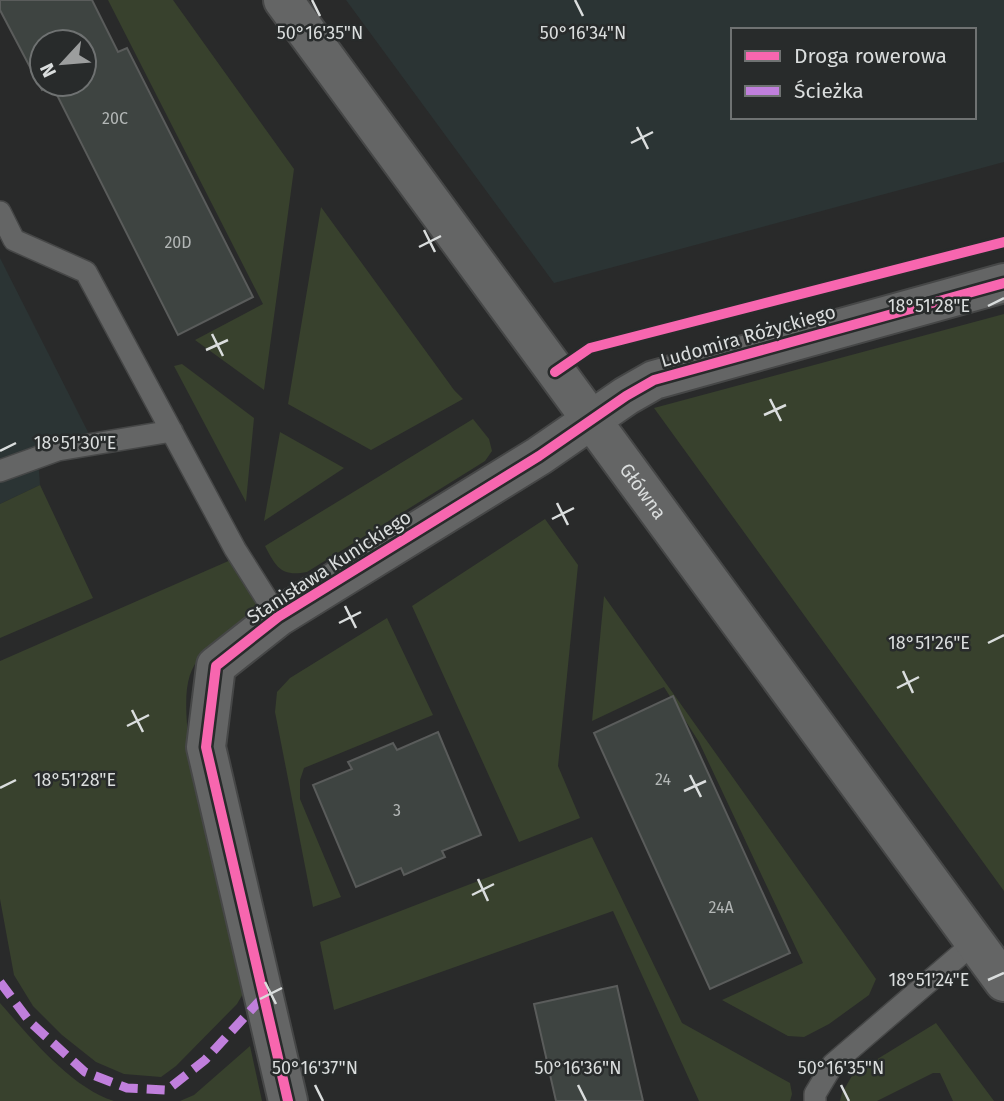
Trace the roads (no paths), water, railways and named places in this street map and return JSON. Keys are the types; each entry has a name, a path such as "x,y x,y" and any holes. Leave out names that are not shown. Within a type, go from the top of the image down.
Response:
{"street":[{"name":"Główna","path":"282,0 1004,982"},
{"name":"Ludomira Różyckiego","path":"592,422 626,396 654,380 1004,283"},
{"name":"Stanisława Kunickiego","path":"288,1101 206,747 216,666 278,617 592,422"}],"lane":[{"path":"0,212 15,240 86,272 235,549 278,617"},
{"path":"0,471 58,450 172,431"},
{"path":"815,1101 815,1094 833,1064 975,942"}]}
